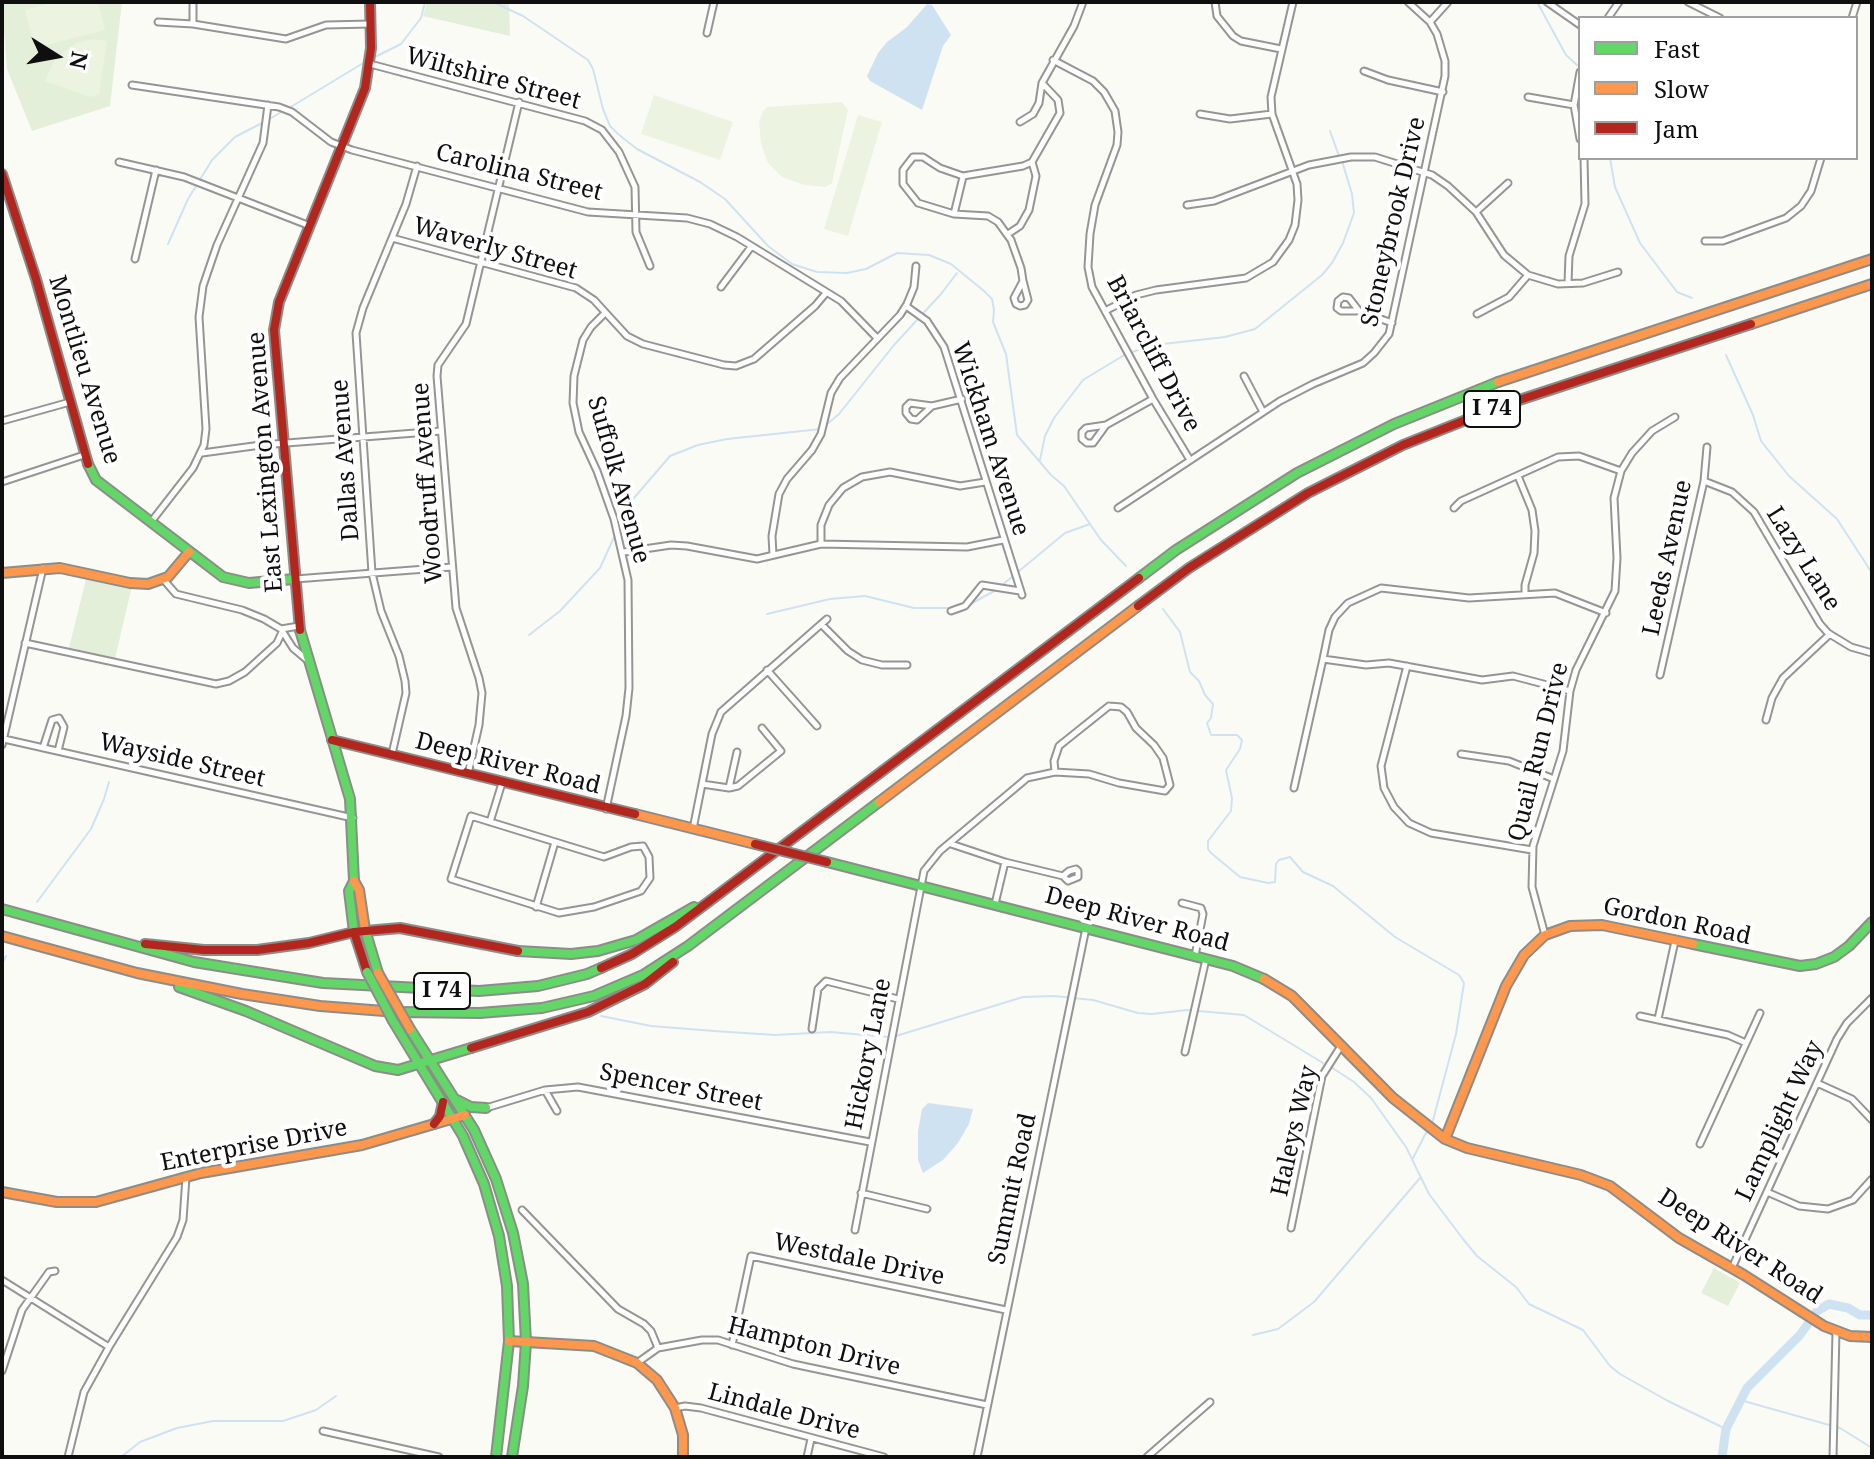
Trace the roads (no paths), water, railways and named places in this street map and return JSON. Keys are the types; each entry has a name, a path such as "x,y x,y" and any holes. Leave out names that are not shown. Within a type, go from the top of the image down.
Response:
{"main road":[{"name":"East Lexington Avenue","path":"354,881 353,818 348,790 306,659 299,626 275,318 365,88 370,64 370,2"},
{"name":"Montlieu Avenue","path":"2,174 23,234 84,455 96,480 217,574 235,581 294,579"},
{"name":"I 74","path":"2,909 207,965 323,983 440,991 521,988 579,976 632,954 675,927 1176,550 1246,503 1308,467 1394,424 1493,384 1872,259"},
{"name":"I 74","path":"2,936 137,973 320,1006 426,1013 506,1012 559,1005 610,990 658,966 702,936 1189,568 1308,493 1403,445 1490,410 1872,284"},
{"path":"1784,313 1872,291"},
{"path":"2,573 43,567 68,569 136,584 163,579 175,570 189,552"},
{"name":"Deep River Road","path":"332,740 920,885 1243,969 1276,984 1404,1108 1445,1139 1467,1148 1581,1175 1610,1186 1679,1238 1824,1326 1856,1337 1872,1337"},
{"path":"118,940 204,950 244,950 297,945 365,930 409,929 530,953 585,953 649,934 741,878"},
{"path":"354,881 359,890 365,930 378,973 474,1130 500,1188 513,1233 523,1284 526,1342 512,1457"},
{"path":"354,881 349,891 354,932 367,972 397,1028 454,1119 478,1168 495,1219 505,1268 509,1341 496,1457"},
{"name":"Gordon Road","path":"1545,935 1570,926 1594,924 1786,965 1807,965 1827,960 1841,952 1872,922"},
{"path":"1445,1139 1506,986 1524,955 1545,935"},
{"path":"137,973 238,1008 382,1068 398,1070 577,1016 608,1003 657,975 702,936"},
{"path":"456,1100 471,1107 486,1108"},
{"path":"434,1124 440,1116 443,1101"},
{"path":"474,1130 477,1117 486,1108"},
{"name":"Enterprise Drive","path":"2,1192 82,1204 108,1200 186,1176 345,1149 465,1115"},
{"path":"509,1341 594,1346 637,1363 657,1380 675,1408 683,1435 683,1457"}],"street":[{"path":"193,2 193,24"},
{"path":"707,33 714,2"},
{"path":"1020,122 1033,114 1039,103 1042,83 1074,26 1083,2"},
{"path":"1215,2 1217,16 1233,36 1241,41 1281,49"},
{"path":"1105,311 1136,295 1156,290 1237,281 1265,268 1279,255 1295,225 1298,200 1297,184 1272,114 1271,97 1293,2"},
{"name":"Stoneybrook Drive","path":"1118,508 1263,412 1313,384 1363,363 1383,343 1392,323 1443,92 1445,61 1442,46 1430,22 1408,2"},
{"path":"1430,22 1448,2"},
{"path":"1547,2 1578,24"},
{"path":"1688,2 1716,16"},
{"path":"158,22 193,24 286,39 326,25 371,24"},
{"name":"Briarcliff Drive","path":"1053,60 1098,85 1110,101 1117,119 1117,145 1095,205 1088,247 1092,287 1190,460"},
{"name":"Wiltshire Street","path":"370,64 519,102 585,121 602,130 619,152 635,187 636,232 650,266"},
{"path":"1364,71 1388,80 1443,92"},
{"path":"1023,281 1008,234 998,222 988,216 954,214 918,203 903,184 903,170 913,157 923,157 940,168 963,176 1032,162 1060,113 1058,100 1042,83"},
{"path":"1578,83 1574,105 1578,128"},
{"name":"Carolina Street","path":"132,85 268,105 292,112 319,134 343,147 588,212 687,218 710,224 737,237 841,301 877,338"},
{"path":"1528,97 1574,105"},
{"name":"Woodruff Avenue","path":"468,774 479,725 482,693 456,608 438,365 466,324 519,102"},
{"path":"150,523 201,453 206,429 199,335 201,299 217,245 263,143 268,105"},
{"path":"1200,114 1230,119 1272,114"},
{"path":"1187,205 1214,201 1292,171 1340,159 1375,157 1425,172 1448,186 1476,212 1504,255 1528,275 1547,282 1583,283 1618,272"},
{"path":"1568,283 1569,256 1585,204 1584,160"},
{"path":"1705,241 1723,241 1786,218 1801,206 1811,191 1820,160"},
{"path":"119,162 184,177 310,226"},
{"path":"1008,234 1020,226 1029,210 1036,176 1032,162"},
{"name":"Dallas Avenue","path":"392,755 406,693 399,656 381,611 372,573 357,325 417,166"},
{"path":"135,259 156,170"},
{"path":"954,214 963,176"},
{"path":"1476,212 1508,183"},
{"name":"Waverly Street","path":"392,238 576,288 594,300 627,336 643,344 736,366 754,359 826,293"},
{"path":"721,287 751,247"},
{"path":"773,555 772,536 779,494 796,466 817,442 831,393 840,378 906,306 914,287 916,266"},
{"path":"1477,314 1509,297 1528,275"},
{"name":"Wickham Avenue","path":"906,306 937,332 952,367 985,482 1022,593 982,585 965,606 951,611"},
{"path":"1359,311 1392,323"},
{"name":"Suffolk Avenue","path":"605,313 583,340 574,376 573,403 579,432 597,471 624,552 630,617 626,716 606,809"},
{"path":"1244,376 1263,412"},
{"path":"932,406 917,420 906,413 910,403 932,406 962,399"},
{"path":"1106,425 1093,443 1082,439 1086,428 1106,425 1153,399"},
{"path":"2,421 70,402"},
{"name":"Quail Run Drive","path":"1545,935 1532,887 1532,850 1563,751 1570,691 1576,670 1606,613 1616,583 1613,511 1621,471 1642,440 1675,417"},
{"path":"201,453 283,443 441,431"},
{"name":"Leeds Avenue","path":"1660,675 1704,481 1707,447"},
{"path":"2,482 84,455"},
{"path":"1454,508 1461,501 1518,476 1545,460 1569,455 1591,459 1621,471"},
{"path":"821,544 821,525 829,505 843,488 862,477 890,472 960,486 985,482"},
{"path":"1518,476 1532,510 1535,531 1534,553 1525,594"},
{"name":"Lazy Lane","path":"1704,481 1732,492 1754,512 1820,624 1851,647 1872,653"},
{"path":"624,552 671,545 757,559 821,544 967,547 1003,540"},
{"path":"3,742 43,567"},
{"name":"Montlieu Avenue","path":"294,579 452,567"},
{"path":"163,579 176,594 250,612 281,630 306,659"},
{"path":"1294,788 1329,630 1335,617 1348,603 1381,588 1469,598 1561,594 1606,613"},
{"path":"693,829 712,734 719,717 728,704 827,619"},
{"path":"821,624 848,651 862,660 907,665"},
{"path":"281,630 299,626"},
{"path":"25,643 216,684 240,676 277,643 281,630"},
{"path":"1766,720 1772,698 1783,678 1830,634"},
{"path":"277,643 290,644"},
{"path":"1323,659 1366,665 1407,666 1482,680 1513,676 1570,691"},
{"path":"1407,666 1381,766 1384,788 1394,807 1409,823 1431,833 1532,850"},
{"path":"767,670 817,726"},
{"path":"920,885 927,865 1027,778 1055,772 1089,774 1160,791 1165,791 1170,785 1163,758 1136,728 1127,712 1116,706 1103,709 1059,746 1054,761 1055,772"},
{"path":"43,748 52,720 59,718 64,727 58,751"},
{"path":"702,784 729,788 738,786 781,751 762,728"},
{"name":"Wayside Street","path":"3,742 58,751 353,818"},
{"path":"729,788 737,752"},
{"path":"1461,754 1509,761 1554,779"},
{"path":"490,822 502,783"},
{"path":"471,816 490,822 604,857 643,846 649,857 650,878 641,891 594,907 559,913 451,879 471,816"},
{"path":"536,907 555,842"},
{"path":"951,844 1005,862 1063,876"},
{"path":"995,904 1005,862"},
{"name":"Hickory Lane","path":"855,1230 920,885"},
{"path":"1182,903 1201,908 1203,914 1195,956"},
{"name":"Summit Road","path":"977,1457 1086,928"},
{"path":"1658,1019 1675,941"},
{"path":"1185,1052 1206,959"},
{"path":"812,1029 818,989 826,981 898,999"},
{"name":"Lamplight Way","path":"1732,1268 1841,1031 1872,998"},
{"path":"1867,1004 1872,1010"},
{"path":"1700,1144 1760,1013"},
{"path":"1640,1016 1728,1035 1746,1043"},
{"name":"Haleys Way","path":"1291,1228 1322,1076 1328,1062 1341,1046"},
{"path":"1817,1083 1852,1099 1872,1120"},
{"name":"Spencer Street","path":"486,1108 545,1090 586,1088 870,1142"},
{"path":"545,1090 557,1111"},
{"path":"68,1457 84,1392 177,1237 183,1220 186,1176"},
{"path":"1767,1192 1799,1206 1828,1209 1853,1200 1872,1179"},
{"path":"861,1193 927,1209"},
{"path":"522,1210 618,1309 651,1331 658,1348"},
{"name":"Westdale Drive","path":"732,1345 751,1256 1006,1310"},
{"path":"2,1371 22,1310 49,1272 55,1271"},
{"path":"2,1280 109,1347"},
{"name":"Deep River Road","path":"1833,1457 1836,1332"},
{"name":"Hampton Drive","path":"637,1363 658,1348 707,1340 793,1364 987,1405"},
{"path":"1147,1457 1210,1402"},
{"name":"Lindale Drive","path":"675,1408 701,1408 884,1457"},
{"path":"323,1431 439,1457"},
{"path":"807,1457 811,1439"}],"water":[{"path":"927,4 932,5 951,35 943,46 922,110 870,81 867,76 887,42 907,27"},
{"path":"928,1103 973,1109 958,1143 943,1160 923,1173 918,1160 918,1131 922,1109"}],"waterway":[{"path":"371,59 401,44 421,18 425,2"},
{"path":"493,2 523,16 588,60 610,126 637,149 700,182 725,199 768,246 792,264 817,272 847,273 866,269 897,253 929,255 951,264 984,291 992,299 993,322 1006,354 1017,435 1064,486 1101,540 1126,566"},
{"path":"1537,2 1566,55 1577,65"},
{"path":"289,108 365,62"},
{"path":"268,120 283,111"},
{"path":"168,244 188,199 212,160 235,137 262,123"},
{"path":"1330,131 1339,156"},
{"path":"1610,160 1615,187 1640,243 1677,292 1692,298"},
{"path":"1040,460 1045,436 1054,418 1083,380 1126,354 1154,345 1225,337 1255,329 1322,275 1343,243 1354,213 1342,161"},
{"path":"826,425 839,414 957,273"},
{"path":"1726,355 1761,441 1789,476 1837,519 1872,573"},
{"path":"618,530 634,498 670,456 698,445 727,439 821,429"},
{"path":"1001,586 1065,533 1090,524"},
{"path":"529,635 560,611 600,568 615,535"},
{"path":"967,606 996,590"},
{"path":"767,614 830,599 865,596 914,608 952,608"},
{"path":"1163,609 1180,632 1190,672 1213,704 1207,723 1211,735 1237,735 1242,740 1240,749 1226,770 1232,798 1231,811 1208,841 1211,853 1240,877 1268,883 1275,882 1279,860 1290,857 1303,872 1333,886 1395,937 1459,975 1464,983 1456,1034 1432,1124"},
{"path":"37,902 91,829 109,782"},
{"path":"2,964 6,956"},
{"path":"896,1036 1023,997 1054,996 1093,1000 1138,1013 1187,1010 1244,1015 1323,1063"},
{"path":"601,1016 651,1026 714,1031 775,1035 830,1032 889,1037"},
{"path":"1331,1067 1371,1098 1406,1147 1429,1194 1463,1239 1477,1256 1516,1287 1529,1304 1583,1330 1610,1366 1620,1374 1726,1429"},
{"path":"1412,1160 1428,1129"},
{"path":"1253,1335 1278,1329 1314,1302 1420,1178"},
{"path":"1722,1457 1726,1429 1747,1388 1800,1335 1817,1311 1829,1304 1848,1308 1860,1315 1872,1315"},
{"path":"121,1457 140,1442 177,1428 213,1421 283,1421 316,1410 336,1396"},
{"path":"1740,1400 1840,1428 1872,1448"}]}
